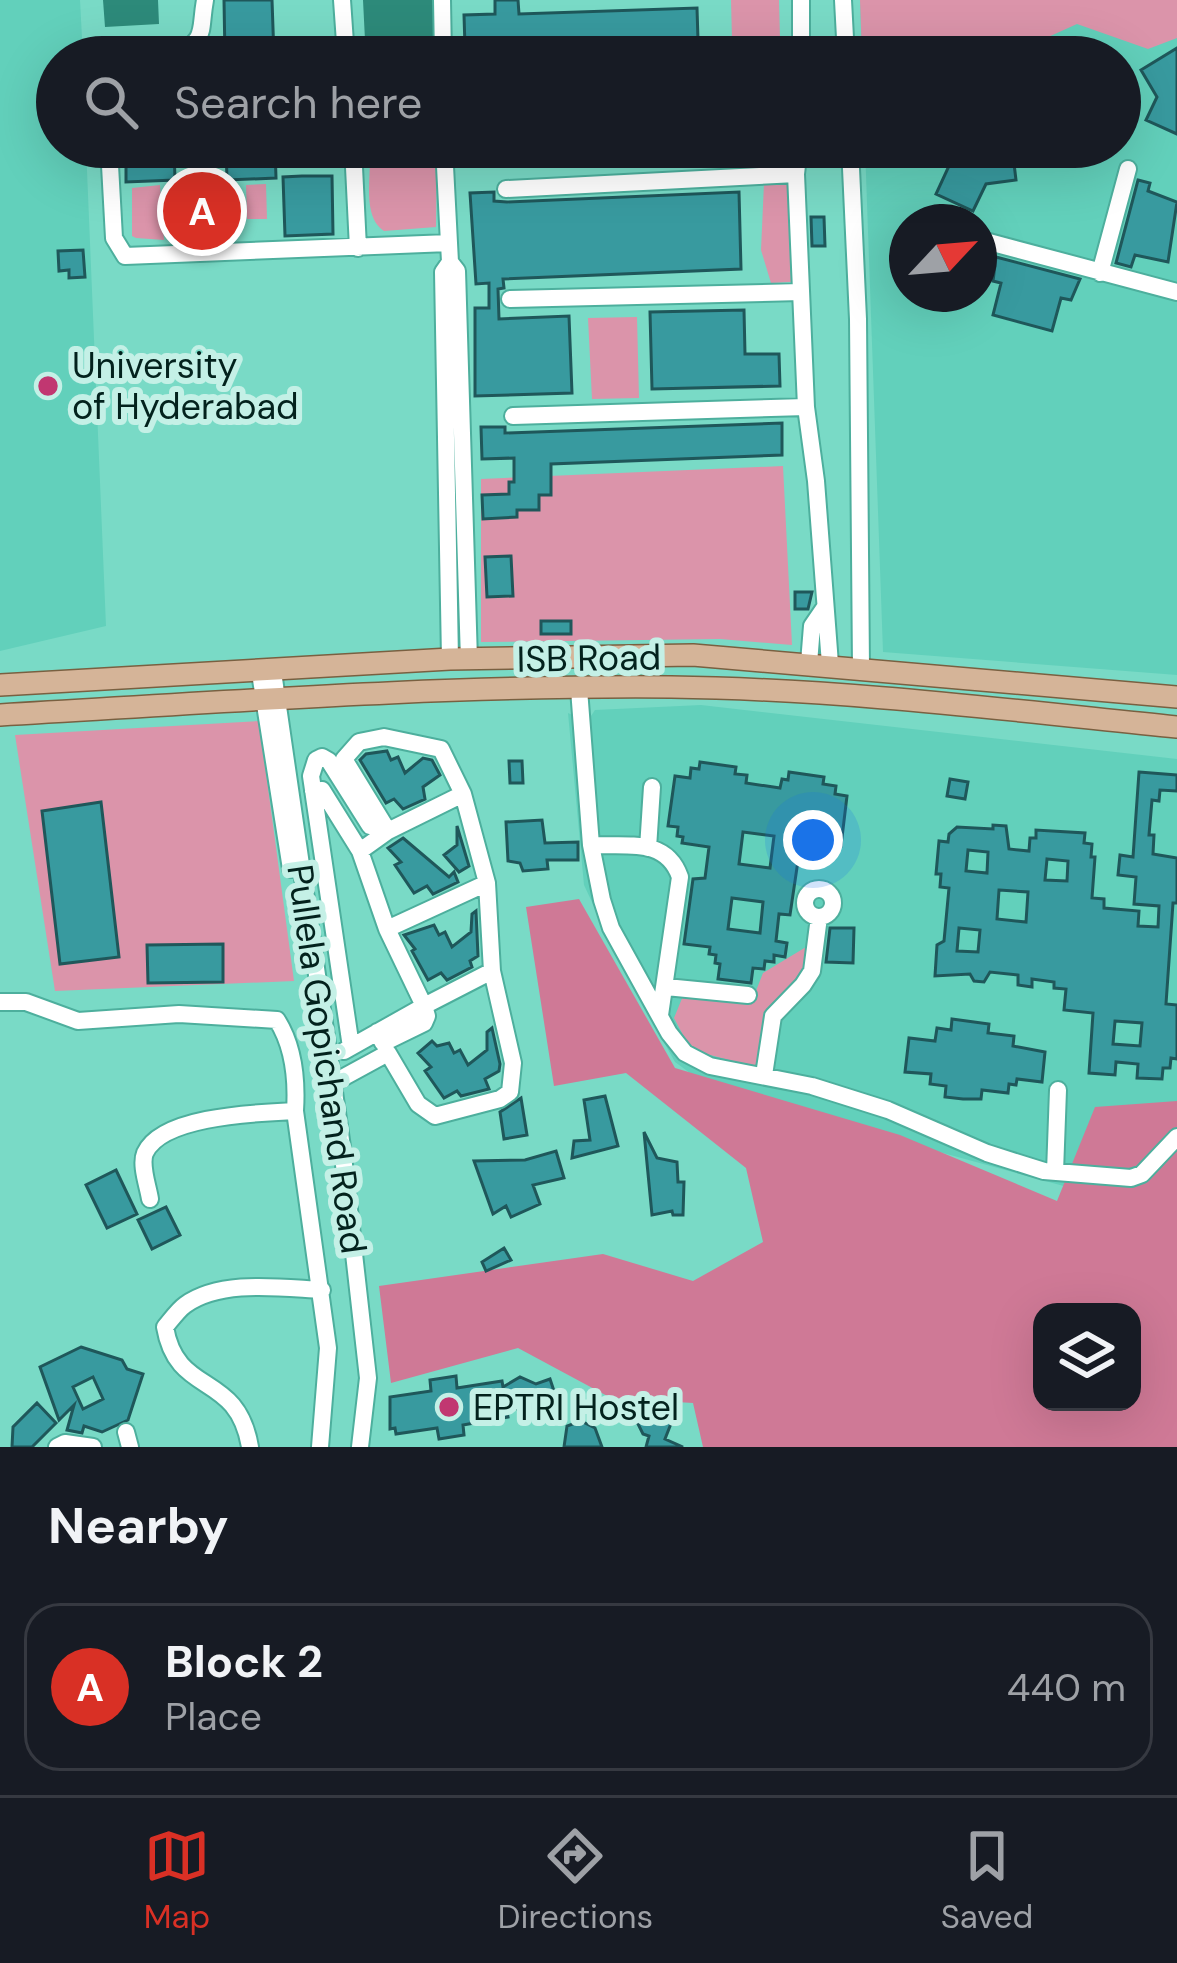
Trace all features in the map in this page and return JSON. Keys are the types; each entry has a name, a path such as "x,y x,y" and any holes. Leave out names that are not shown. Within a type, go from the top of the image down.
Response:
{"main road":[{"name":"ISB Road","path":"0,685 460,660 693,655 1168,696"},
{"name":"ISB Road","path":"3,718 579,689 751,690 1168,726"},
{"path":"1168,696 1168,726"}],"street":[{"path":"201,36 205,0"},
{"path":"342,0 345,36"},
{"path":"442,0 443,36"},
{"path":"801,0 801,36"},
{"path":"843,0 845,36"},
{"path":"110,168 114,238 125,256 449,243"},
{"path":"354,168 358,248"},
{"path":"445,168 450,262 443,272 460,660"},
{"path":"797,168 806,407 826,607 812,626 819,664"},
{"path":"851,168 858,319 861,668"},
{"path":"1100,273 1128,169"},
{"path":"506,188 796,174"},
{"path":"997,244 1177,292"},
{"path":"510,298 801,292"},
{"path":"513,416 806,407"},
{"name":"Pullela Gopichand Road","path":"266,672 332,1080 359,1378 356,1447"},
{"path":"579,689 591,845 611,928 685,1053 695,1060 869,1104 987,1153 1055,1172 1131,1178 1142,1174 1177,1137"},
{"path":"379,829 344,759 350,746 384,737 442,749 463,794 487,883 492,971 513,1063 510,1092 500,1100 435,1116 418,1104 383,1043"},
{"path":"332,1080 352,1047 313,790 316,760 326,758 379,829"},
{"path":"648,848 652,787"},
{"path":"313,790 322,790 360,851 386,929 426,1021 383,1043 332,1080"},
{"path":"360,851 379,829 463,794"},
{"path":"591,845 648,848 673,859 680,878 659,1016"},
{"path":"386,929 487,883"},
{"path":"764,1075 772,1016 812,970 819,917"},
{"name":"Pullela Gopichand Road","path":"309,956 332,1080"},
{"path":"420,1008 492,971"},
{"path":"666,987 748,995"},
{"path":"0,1002 26,1002 78,1021 197,1013 277,1020 286,1035 292,1065 328,1348 320,1447"},
{"path":"352,1047 383,1043"},
{"path":"1055,1172 1058,1090"},
{"path":"150,1199 143,1159 146,1148 160,1138 208,1119 295,1112"},
{"path":"250,1447 236,1407 220,1390 188,1375 169,1352 165,1327 186,1304 219,1292 322,1290"},
{"path":"57,1447 64,1443 93,1447"}],"shaded area":[{"name":"University of Hyderabad","path":"0,0 80,0 82,36 36,36 36,168 87,168 106,626 0,651"},
{"path":"731,0 779,0 780,36 732,36"},
{"path":"860,0 1177,0 1177,675 883,652 866,168 1141,168 1141,36 861,36"},
{"path":"860,0 1177,0 1177,38 1148,49 1141,47 1141,36 1111,36 1077,24 1050,36 861,36"},
{"path":"370,168 437,168 436,227 384,231 373,216"},
{"path":"788,180 791,282 771,283 761,250 764,183"},
{"path":"266,184 267,219 247,219 246,185"},
{"path":"160,185 164,240 132,236 132,188"},
{"path":"637,317 639,398 592,399 588,318"},
{"path":"783,466 792,645 720,639 481,642 481,479"},
{"path":"701,705 1177,759 1177,1180 1093,1194 713,1090 675,1062 625,973 584,885 568,713 587,722 595,710"},
{"path":"259,721 294,981 55,991 15,735"},
{"path":"579,899 675,1068 900,1135 1057,1201 1095,1107 1177,1101 1177,1447 703,1447 693,1403 611,1398 518,1348 391,1383 379,1286 603,1254 693,1281 763,1242 746,1168 626,1073 554,1086 526,907"},
{"path":"811,944 801,976 770,1009 756,1067 691,1050 674,1018 683,996 752,1001 763,973"}],"water":[{"path":"103,0 158,0 159,24 105,27"},
{"path":"363,0 436,0 437,36 365,36"}],"building":[{"path":"224,0 272,0 273,36 225,36"},
{"path":"495,0 518,0 519,14 697,8 698,36 465,36 464,15 495,14"},
{"path":"1177,48 1177,134 1146,120 1157,97 1141,70"},
{"path":"126,168 175,168 175,180 126,182"},
{"path":"227,168 276,168 276,178 227,180"},
{"path":"948,168 1015,168 1016,180 986,184 976,204 958,204 936,194"},
{"path":"332,176 333,234 285,236 283,177"},
{"path":"226,180 227,238 179,240 177,181"},
{"path":"1138,180 1150,183 1148,191 1177,202 1168,262 1135,255 1131,267 1116,263"},
{"path":"494,192 494,201 507,202 739,192 741,269 503,279 504,288 498,289 499,319 569,316 572,393 475,396 475,308 489,308 489,283 476,284 470,193"},
{"path":"811,217 824,217 825,246 812,246"},
{"path":"83,250 85,277 69,278 69,270 59,271 58,251"},
{"path":"997,257 1080,279 1071,300 1061,298 1052,331 993,315 1001,283 997,282"},
{"path":"744,310 745,354 779,354 780,386 652,389 650,312"},
{"path":"782,423 782,455 551,464 551,495 539,495 539,510 483,519 482,495 509,494 514,458 482,459 481,427 505,427 505,433"},
{"path":"511,556 513,596 487,597 485,557"},
{"path":"795,592 812,592 808,609 795,609"},
{"path":"541,621 571,621 571,634 541,634"},
{"path":"387,751 391,760 398,757 405,773 423,758 432,760 440,775 423,787 425,799 403,809 394,799 386,803 360,760 366,754"},
{"path":"509,761 522,761 523,783 510,783"},
{"path":"700,762 736,767 735,774 747,775 746,783 780,788 789,772 824,777 823,784 836,786 835,794 847,796 841,846 828,845 821,857 799,854 790,915 779,914 776,941 787,943 785,957 774,955 774,962 765,961 764,969 753,968 751,983 718,979 720,964 715,963 716,955 709,954 710,947 684,944 693,879 705,878 709,847 682,843 678,827 668,826 675,776 690,778 691,768 699,769","holes":["743,832 774,836 770,868 739,864","732,898 763,902 760,933 728,929"]},
{"path":"1139,772 1177,775 1177,791 1160,790 1159,801 1152,800 1149,835 1154,835 1153,854 1177,858 1166,1004 1177,1005 1177,1059 1171,1058 1170,1068 1163,1068 1162,1079 1137,1078 1138,1064 1116,1062 1115,1075 1089,1073 1093,1013 1064,1010 1066,989 1054,988 1054,982 1032,979 1032,987 1018,985 1018,975 990,972 984,982 974,981 970,974 935,976 949,888 940,887 941,874 936,874 939,841 948,842 957,827 1006,826 1009,849 1029,851 1036,830 1085,833 1084,843 1092,844 1091,857 1095,857 1092,898 1104,899 1104,908 1139,911 1138,926 1158,927 1159,906 1134,904 1136,877 1118,875 1120,855 1133,857","holes":["968,850 988,852 987,873 966,871","1047,859 1068,861 1067,881 1045,880","999,890 1028,892 1026,922 997,919","959,928 980,930 978,952 957,951","1115,1021 1142,1023 1140,1046 1113,1044"]},
{"path":"950,779 968,782 965,799 947,796"},
{"path":"101,802 119,957 60,964 42,811"},
{"path":"542,820 545,843 578,842 578,860 547,860 548,869 523,871 520,863 508,861 506,822"},
{"path":"457,826 469,866 459,872 444,855 457,845"},
{"path":"403,838 449,877 454,872 458,882 433,894 427,886 414,893 395,865 401,862 388,848"},
{"path":"476,911 478,956 470,961 472,967 447,980 441,973 428,980 404,935 434,925 439,935 445,932 452,947 471,932"},
{"path":"830,928 854,928 853,963 826,962"},
{"path":"223,944 223,982 148,983 147,945"},
{"path":"952,1019 989,1024 988,1033 1014,1036 1013,1046 1045,1052 1042,1082 1017,1079 1016,1085 1009,1084 1008,1093 982,1090 981,1099 963,1099 945,1097 946,1086 930,1084 931,1074 905,1072 909,1038 935,1041 937,1028 951,1030"},
{"path":"492,1028 500,1064 499,1071 485,1079 489,1089 461,1096 457,1091 444,1098 425,1071 431,1067 418,1053 432,1041 437,1046 449,1043 454,1053 460,1050 468,1065 487,1050 487,1032"},
{"path":"605,1096 618,1146 572,1158 574,1141 590,1140 584,1100"},
{"path":"521,1098 527,1135 504,1139 500,1112"},
{"path":"644,1132 657,1158 677,1162 678,1182 684,1182 683,1215 672,1211 652,1215"},
{"path":"556,1151 564,1178 533,1185 540,1204 511,1217 506,1206 493,1214 474,1161 525,1160"},
{"path":"116,1170 137,1214 107,1228 86,1185"},
{"path":"166,1207 180,1235 152,1249 138,1220"},
{"path":"504,1248 511,1260 486,1271 482,1262"},
{"path":"81,1347 122,1360 127,1369 143,1374 128,1420 102,1432 84,1426 82,1433 67,1430 74,1405 59,1420 40,1367","holes":["93,1377 103,1399 83,1409 73,1387"]},
{"name":"EPTRI Hostel","path":"456,1376 457,1388 502,1381 503,1387 520,1377 536,1384 550,1379 555,1394 550,1408 540,1404 523,1411 506,1405 508,1417 463,1425 464,1435 439,1439 437,1428 396,1434 395,1428 390,1429 390,1397 431,1391 430,1380"},
{"path":"653,1400 666,1406 672,1421 665,1439 683,1447 646,1447 649,1436 636,1420 641,1405"},
{"path":"37,1403 56,1423 32,1447 12,1447 13,1427"},
{"path":"581,1421 595,1428 602,1447 564,1447 567,1426"}],"place":[{"name":"Block 2","path":"202,211"},
{"name":"University of Hyderabad","path":"48,386"},
{"name":"EPTRI Hostel","path":"449,1407"}]}
